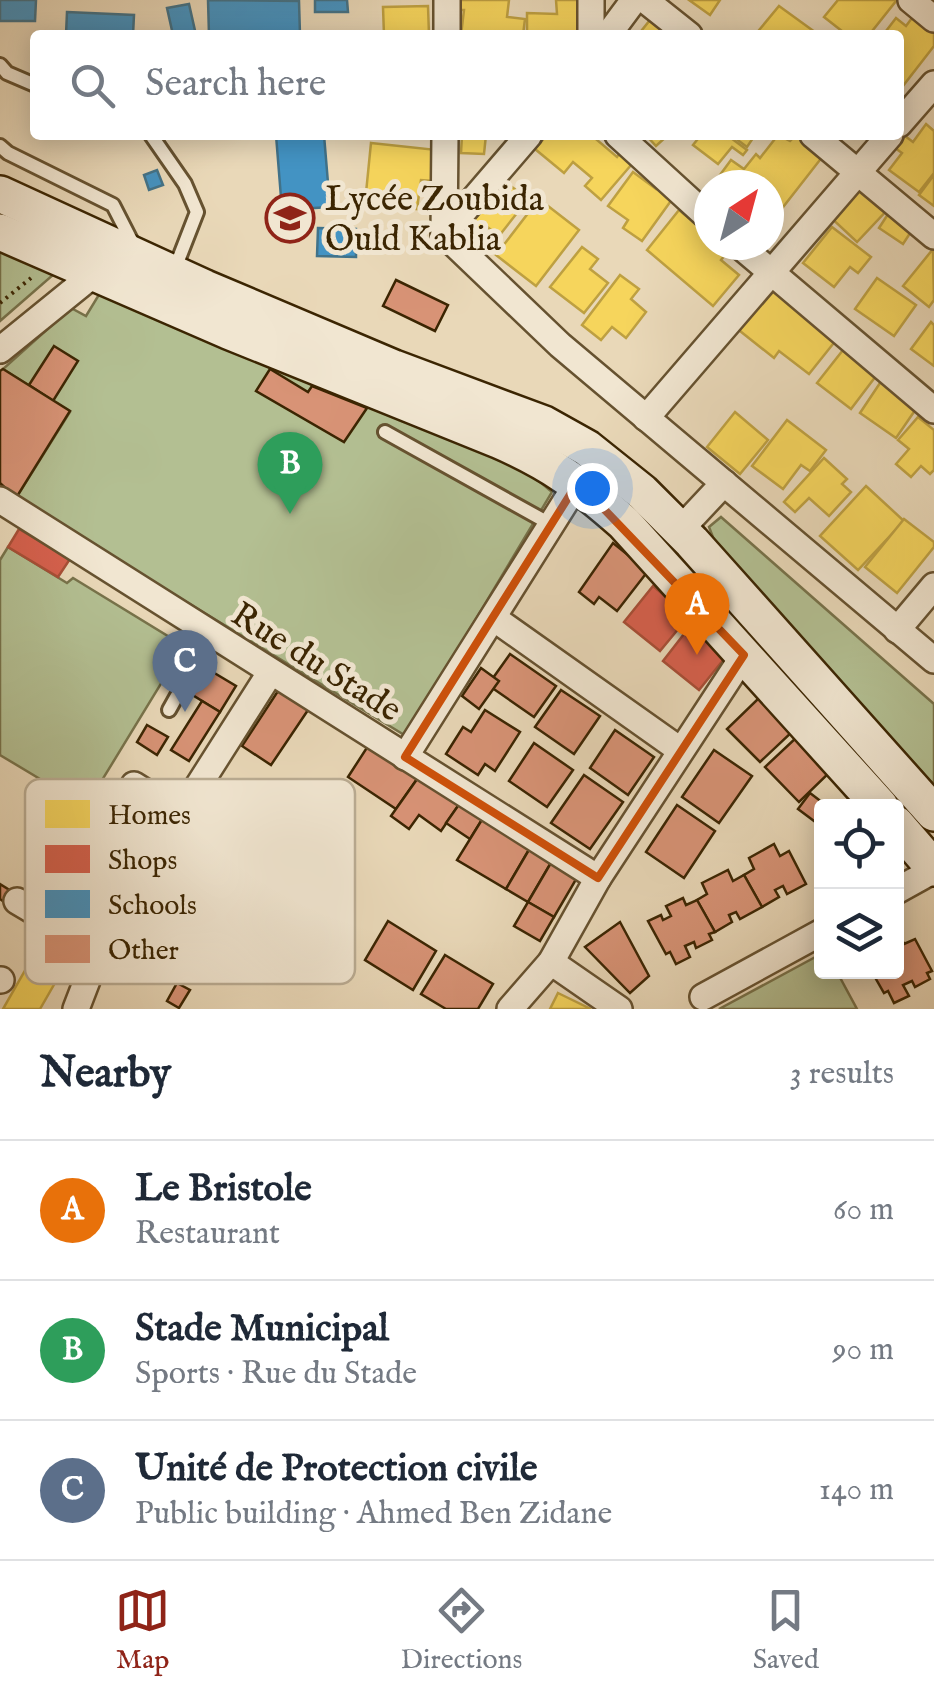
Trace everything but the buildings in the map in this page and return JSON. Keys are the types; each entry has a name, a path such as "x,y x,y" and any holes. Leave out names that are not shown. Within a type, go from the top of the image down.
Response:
{"main road":[{"path":"0,194 394,368 544,424 587,448 642,492 680,530 934,813"},
{"path":"0,232 228,331 498,440 539,458 578,482 624,523 874,799"},
{"path":"904,833 934,869"}],"street":[{"path":"446,30 447,0"},
{"path":"590,0 591,30"},
{"path":"612,30 634,0"},
{"path":"645,0 682,30"},
{"path":"911,0 934,19"},
{"path":"904,118 933,86"},
{"path":"445,140 444,234 560,345 934,660"},
{"path":"444,234 524,140"},
{"path":"623,140 694,204"},
{"path":"819,140 934,236"},
{"path":"646,418 886,140"},
{"path":"755,260 934,410"},
{"path":"0,350 94,273"},
{"path":"406,758 578,482"},
{"path":"680,530 724,483"},
{"name":"Rue du Stade","path":"0,500 598,878"},
{"path":"898,630 934,586"},
{"path":"495,618 680,750"},
{"path":"510,1009 551,962 598,878 744,655"},
{"path":"202,779 270,673"},
{"path":"899,889 934,869"},
{"path":"17,901 25,906"},
{"path":"703,997 814,936"},
{"path":"551,962 620,1009"},
{"path":"76,1009 85,984"}],"lane":[{"path":"0,65 30,83"},
{"path":"154,140 185,184 196,212 173,273"},
{"path":"0,146 113,205 141,258"},
{"path":"384,432 552,525"},
{"path":"169,710 211,635"}],"path":[{"path":"0,303 41,270"}],"highlighted area":[{"path":"578,482 744,655 598,878 405,757"}],"green space":[{"path":"0,243 61,268 0,321"},
{"path":"103,288 515,461 552,492 406,736 16,498 70,412 3,369 71,308 86,316"},
{"path":"721,517 934,704 934,785 716,545 709,527"},
{"path":"8,547 67,583 73,578 184,646 103,779 40,779 0,755 0,560"},
{"path":"814,958 814,979 841,979 857,1009 719,1009"}],"place":[{"name":"Lycée Zoubida Ould Kablia","path":"290,218"},
{"name":"Stade Municipal","path":"290,514"},
{"name":"Le Bristole","path":"697,655"},
{"name":"Unité de Protection civile","path":"185,712"}]}
